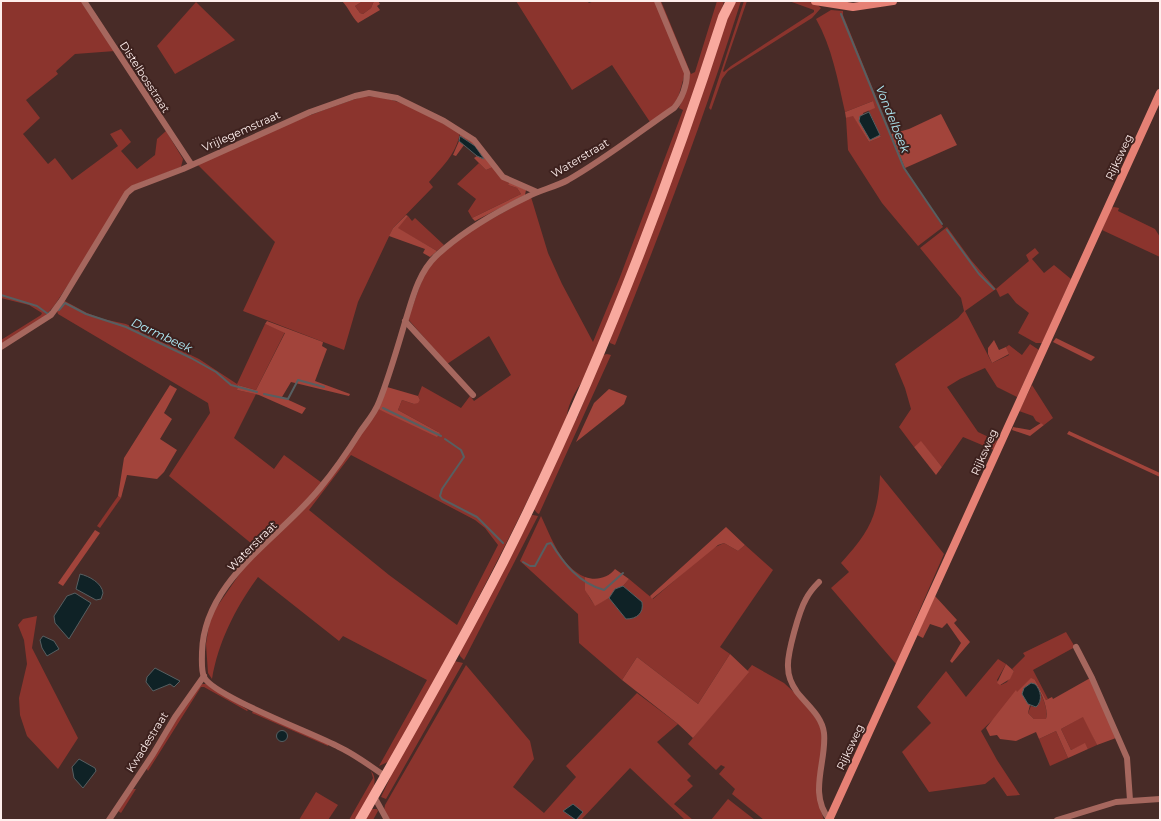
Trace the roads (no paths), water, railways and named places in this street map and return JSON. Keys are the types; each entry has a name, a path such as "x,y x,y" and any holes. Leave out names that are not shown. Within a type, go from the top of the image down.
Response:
{"main road":[{"path":"360,820 453,656 499,568 582,392 625,290 665,188 723,17 726,1"},
{"path":"723,17 732,1"},
{"path":"815,1 853,8 893,1"},
{"name":"Rijksweg","path":"829,819 1160,93"}],"street":[{"name":"Distelbosstraat","path":"84,1 191,164"},
{"name":"Waterstraat","path":"204,676 203,635 207,619 215,602 242,567 297,515 321,487 376,409 413,294 423,273 434,258 456,238 476,224 537,192 566,181 592,165 668,112 679,102 687,80 687,73 657,1"},
{"name":"Vrijlegemstraat","path":"1,347 51,315 62,300 127,193 139,185 310,112 355,96 369,93 397,98 444,121 474,140 503,177 537,192"},
{"path":"405,321 473,395"},
{"path":"819,582 806,598 802,608 789,657 788,668 797,692 823,725 823,749 819,776 819,794 825,813 829,819"},
{"path":"1076,647 1092,678 1127,758 1130,800"},
{"path":"204,676 210,684 249,707 337,746 364,761 385,776"},
{"name":"Kwadestraat","path":"109,820 153,754 183,704 204,676"},
{"path":"372,798 376,800 387,820"},
{"path":"1057,820 1101,806 1130,800 1160,799"}],"water":[{"path":"869,112 880,135 870,140 859,121 860,116"},
{"path":"460,136 475,146 484,159 477,156 459,141"},
{"path":"80,574 91,578 98,583 103,593 101,599 96,600 76,589"},
{"path":"623,586 642,602 642,609 639,615 630,619 626,619 609,598 615,589"},
{"path":"75,593 91,603 69,639 55,623 54,616 67,596"},
{"path":"43,636 54,641 59,649 47,656 42,648 40,640"},
{"path":"155,668 180,681 174,687 170,684 153,691 146,682 147,677"},
{"path":"1031,683 1037,686 1040,692 1040,702 1036,707 1028,704 1022,694 1024,688"},
{"path":"280,731 284,731 286,732 286,740 280,741 277,738 277,734"},
{"path":"79,759 95,768 96,771 83,788 74,778 72,767"},
{"path":"573,804 583,812 576,820 563,811"}],"waterway":[{"name":"Vondelbeek","path":"841,14 904,168 942,224"},
{"name":"Vondelbeek","path":"947,230 979,274 994,289"},
{"name":"Darmbeek","path":"1,295 37,306 48,314 50,312"},
{"name":"Darmbeek","path":"59,310 65,303 86,314 126,327 191,358 216,372 231,385 257,392"},
{"name":"Darmbeek","path":"264,394 288,399 298,380 324,387"},
{"name":"Darmbeek","path":"383,408 441,436"},
{"name":"Darmbeek","path":"445,439 461,450 464,457 442,489 440,496 442,499 477,517 503,543"},
{"name":"Darmbeek","path":"523,562 530,566 535,566 547,544 551,543 573,572 587,583 595,587 604,590 623,573"}]}
